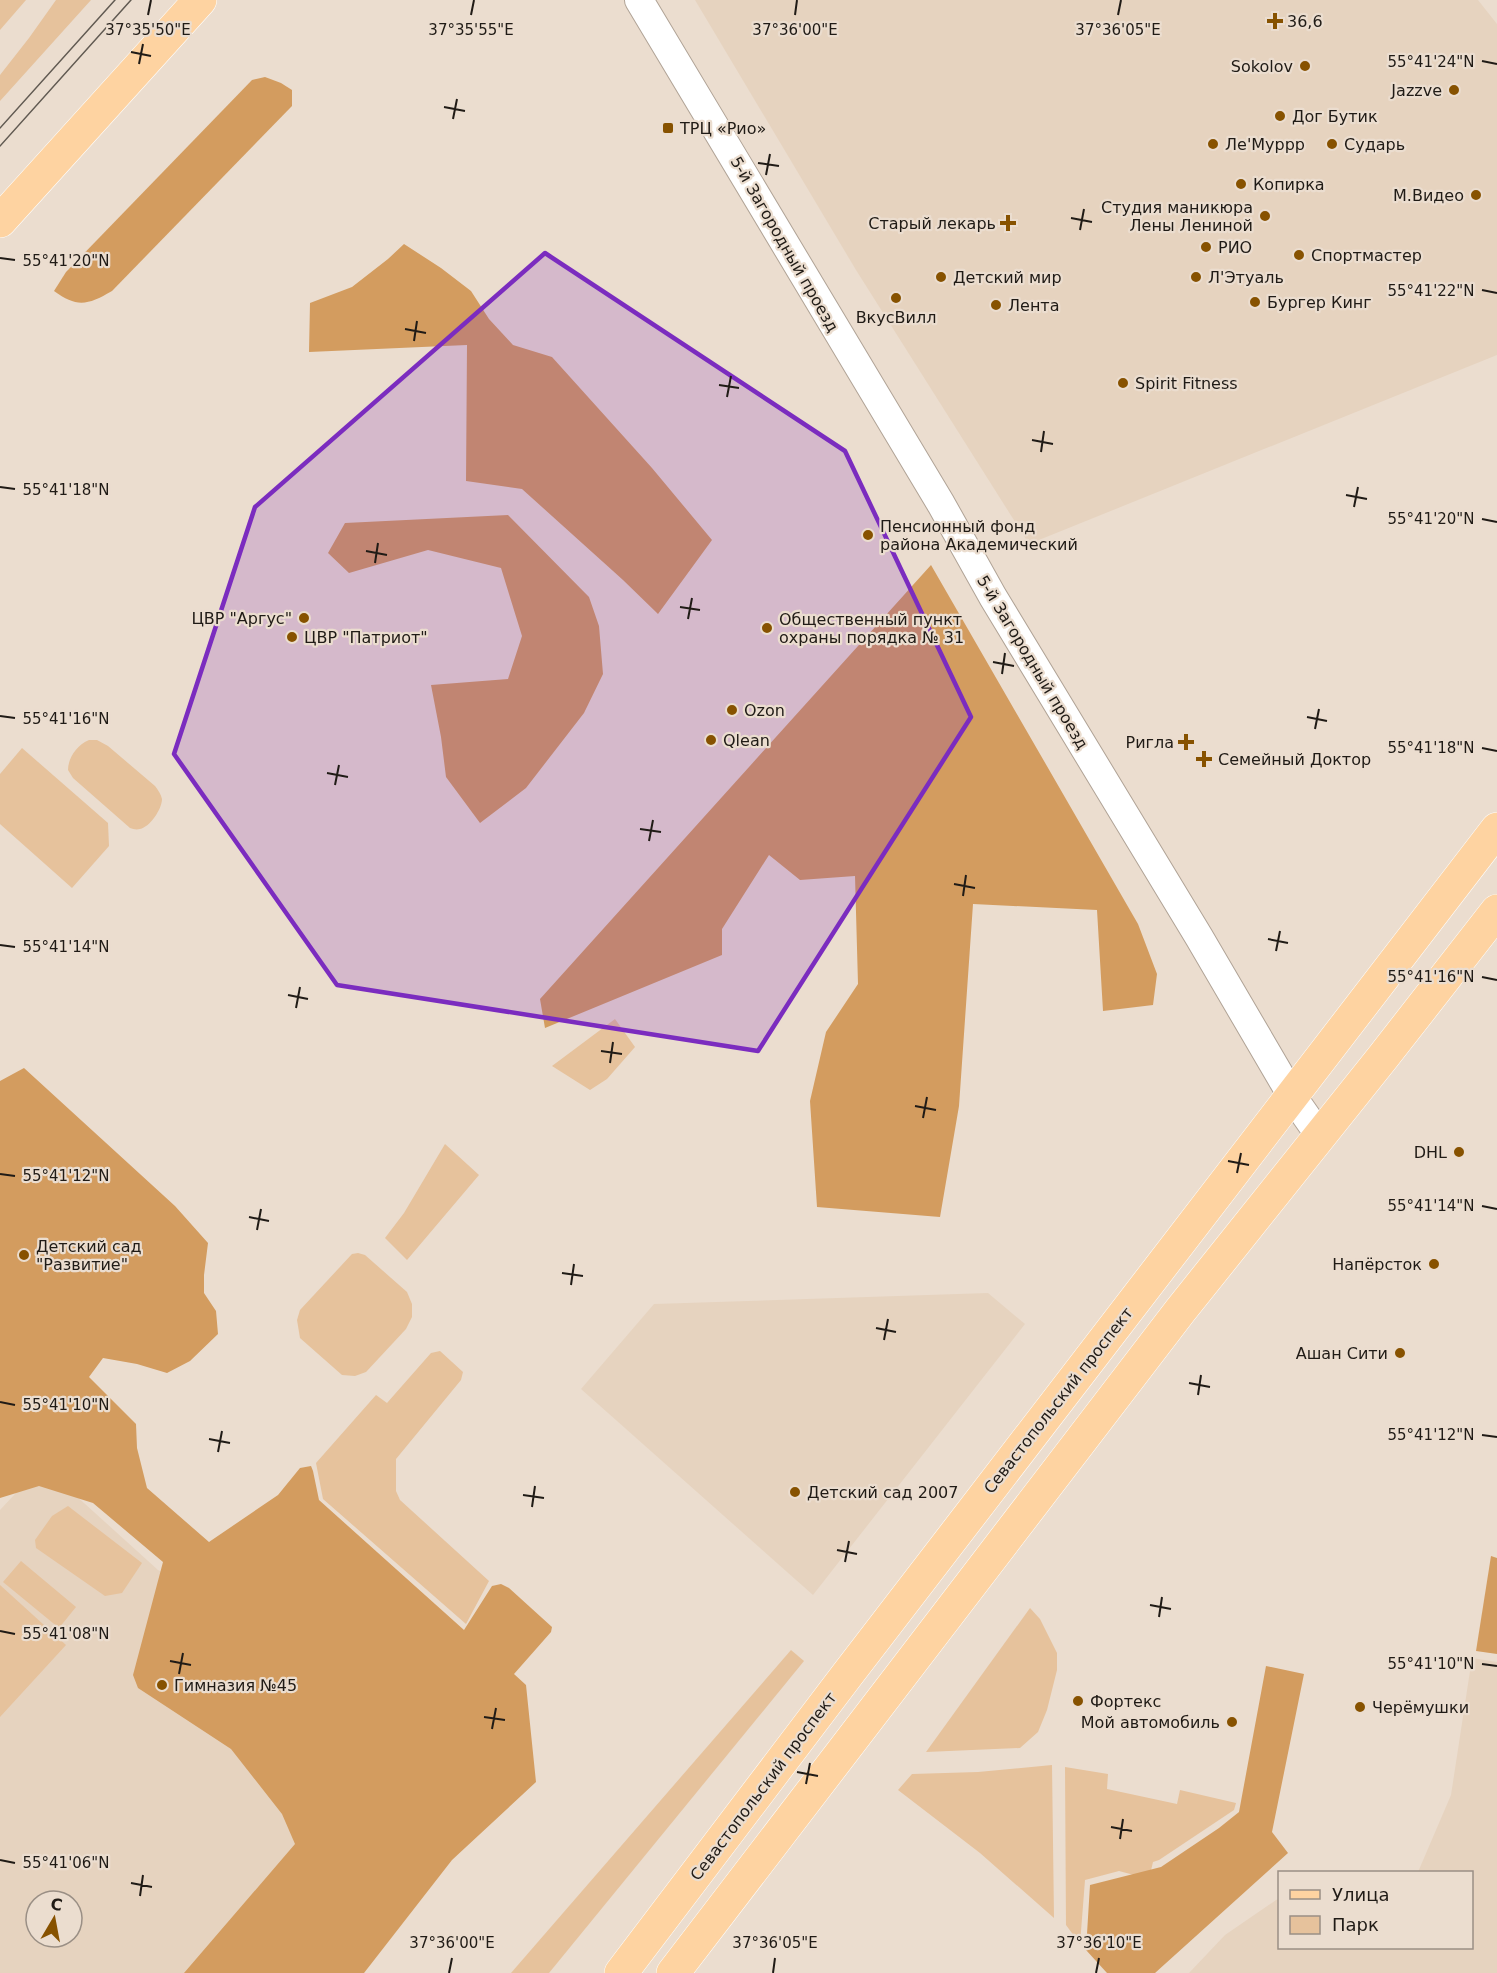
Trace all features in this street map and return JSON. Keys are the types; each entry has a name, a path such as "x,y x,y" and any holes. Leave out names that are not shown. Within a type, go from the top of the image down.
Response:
{"main road":[{"path":"0,221 200,0"},
{"name":"Севастопольский проспект","path":"621,1973 1497,829"},
{"path":"673,1973 1180,1311 1497,911"}],"street":[{"name":"5-й Загородный проезд","path":"639,0 1292,1096 1320,1136"}],"highlighted area":[{"path":"545,253 845,451 971,717 758,1051 337,985 174,754 255,507"}],"shaded area":[{"path":"695,0 1478,0 1497,24 1497,355 1029,544 856,270"},
{"path":"265,77 292,90 292,106 112,291 83,303 69,300 54,291 66,272 252,80"},
{"path":"404,244 471,291 489,319 513,345 552,357 652,468 712,540 658,614 522,489 466,481 467,345 309,352 310,303 352,287"},
{"path":"508,515 589,597 599,626 603,674 584,713 526,788 480,823 446,777 431,685 508,679 522,636 501,568 428,550 349,573 328,553 345,523"},
{"path":"931,565 1138,924 1157,974 1153,1005 1103,1011 1097,910 973,904 959,1106 940,1217 817,1207 810,1101 826,1032 858,984 855,876 800,880 769,855 722,929 722,955 545,1028 540,999"},
{"path":"24,1068 175,1206 208,1243 204,1293 216,1311 218,1334 190,1361 167,1373 137,1364 103,1358 89,1377 136,1424 137,1448 147,1488 209,1542 278,1495 300,1468 311,1466 319,1500 464,1630 492,1586 501,1584 509,1588 552,1627 551,1632 514,1674 526,1685 536,1782 452,1860 364,1973 184,1973 295,1844 282,1814 231,1749 138,1688 133,1675 163,1562 93,1503 39,1486 0,1498 0,1081"},
{"name":"Детский сад 2007","path":"988,1293 1025,1324 813,1595 581,1389 654,1304"},
{"name":"Гимназия №45","path":"42,1465 158,1570 234,1609 416,1761 229,1973 0,1973 0,1510"},
{"path":"1491,1556 1497,1558 1497,1654 1476,1651"},
{"path":"1472,1658 1497,1662 1497,1973 1189,1973 1225,1935 1278,1899 1278,1949 1473,1949 1473,1871 1418,1871 1451,1795"},
{"path":"1266,1666 1304,1674 1272,1832 1288,1853 1155,1973 1107,1973 1086,1950 1090,1885 1161,1867 1239,1812"}],"green space":[{"path":"0,0 26,0 0,30"},
{"path":"56,0 91,0 0,101 0,75"},
{"path":"89,740 97,740 108,746 155,786 162,799 160,808 144,828 130,828 73,778 68,770 71,757"},
{"path":"22,748 108,823 109,846 72,888 0,824 0,774"},
{"path":"615,1019 635,1047 607,1079 590,1090 552,1066"},
{"path":"445,1144 479,1175 407,1260 385,1238 404,1213"},
{"path":"352,1254 365,1255 407,1292 412,1304 412,1317 406,1329 366,1372 355,1376 342,1375 300,1338 297,1320 300,1310"},
{"path":"440,1351 463,1372 461,1380 396,1459 396,1491 400,1500 489,1581 466,1624 323,1499 316,1463 376,1395 387,1403 431,1353"},
{"path":"68,1506 142,1563 122,1593 105,1596 36,1548 35,1540 52,1516"},
{"path":"21,1561 76,1607 59,1628 3,1582"},
{"path":"0,1585 66,1645 0,1717"},
{"path":"1030,1608 1040,1619 1057,1653 1057,1670 1047,1710 1038,1732 1020,1748 926,1752"},
{"path":"791,1650 804,1661 549,1973 511,1973"},
{"path":"1052,1765 1054,1918 980,1853 898,1790 912,1774 978,1772"},
{"path":"1065,1767 1108,1774 1107,1789 1177,1804 1180,1790 1236,1803 1234,1810 1153,1862 1149,1879 1119,1871 1085,1880 1080,1944 1066,1925"}],"tram line":[{"path":"0,128 115,0"},
{"path":"0,146 131,0"}],"place":[{"name":"36,6","path":"1275,21"},
{"name":"Sokolov","path":"1305,66"},
{"name":"Jazzve","path":"1454,90"},
{"name":"Дог Бутик","path":"1280,116"},
{"name":"ТРЦ «Рио»","path":"668,128"},
{"name":"Ле'Муррр","path":"1213,144"},
{"name":"Сударь","path":"1332,144"},
{"name":"Копирка","path":"1241,184"},
{"name":"М.Видео","path":"1476,195"},
{"name":"Студия маникюра Лены Лениной","path":"1265,216"},
{"name":"Старый лекарь","path":"1008,223"},
{"name":"РИО","path":"1206,247"},
{"name":"Спортмастер","path":"1299,255"},
{"name":"Детский мир","path":"941,277"},
{"name":"Л'Этуаль","path":"1196,277"},
{"name":"ВкусВилл","path":"896,298"},
{"name":"Бургер Кинг","path":"1255,302"},
{"name":"Лента","path":"996,305"},
{"name":"Spirit Fitness","path":"1123,383"},
{"name":"Пенсионный фонд района Академический","path":"868,535"},
{"name":"ЦВР \"Аргус\"","path":"304,618"},
{"name":"Общественный пункт охраны порядка № 31","path":"767,628"},
{"name":"ЦВР \"Патриот\"","path":"292,637"},
{"name":"Ozon","path":"732,710"},
{"name":"Qlean","path":"711,740"},
{"name":"Ригла","path":"1186,742"},
{"name":"Семейный Доктор","path":"1204,759"},
{"name":"DHL","path":"1459,1152"},
{"name":"Детский сад \"Развитие\"","path":"24,1255"},
{"name":"Напёрсток","path":"1434,1264"},
{"name":"Ашан Сити","path":"1400,1353"},
{"name":"Детский сад 2007","path":"795,1492"},
{"name":"Гимназия №45","path":"162,1685"},
{"name":"Фортекс","path":"1078,1701"},
{"name":"Черёмушки","path":"1360,1707"},
{"name":"Мой автомобиль","path":"1232,1722"}]}
